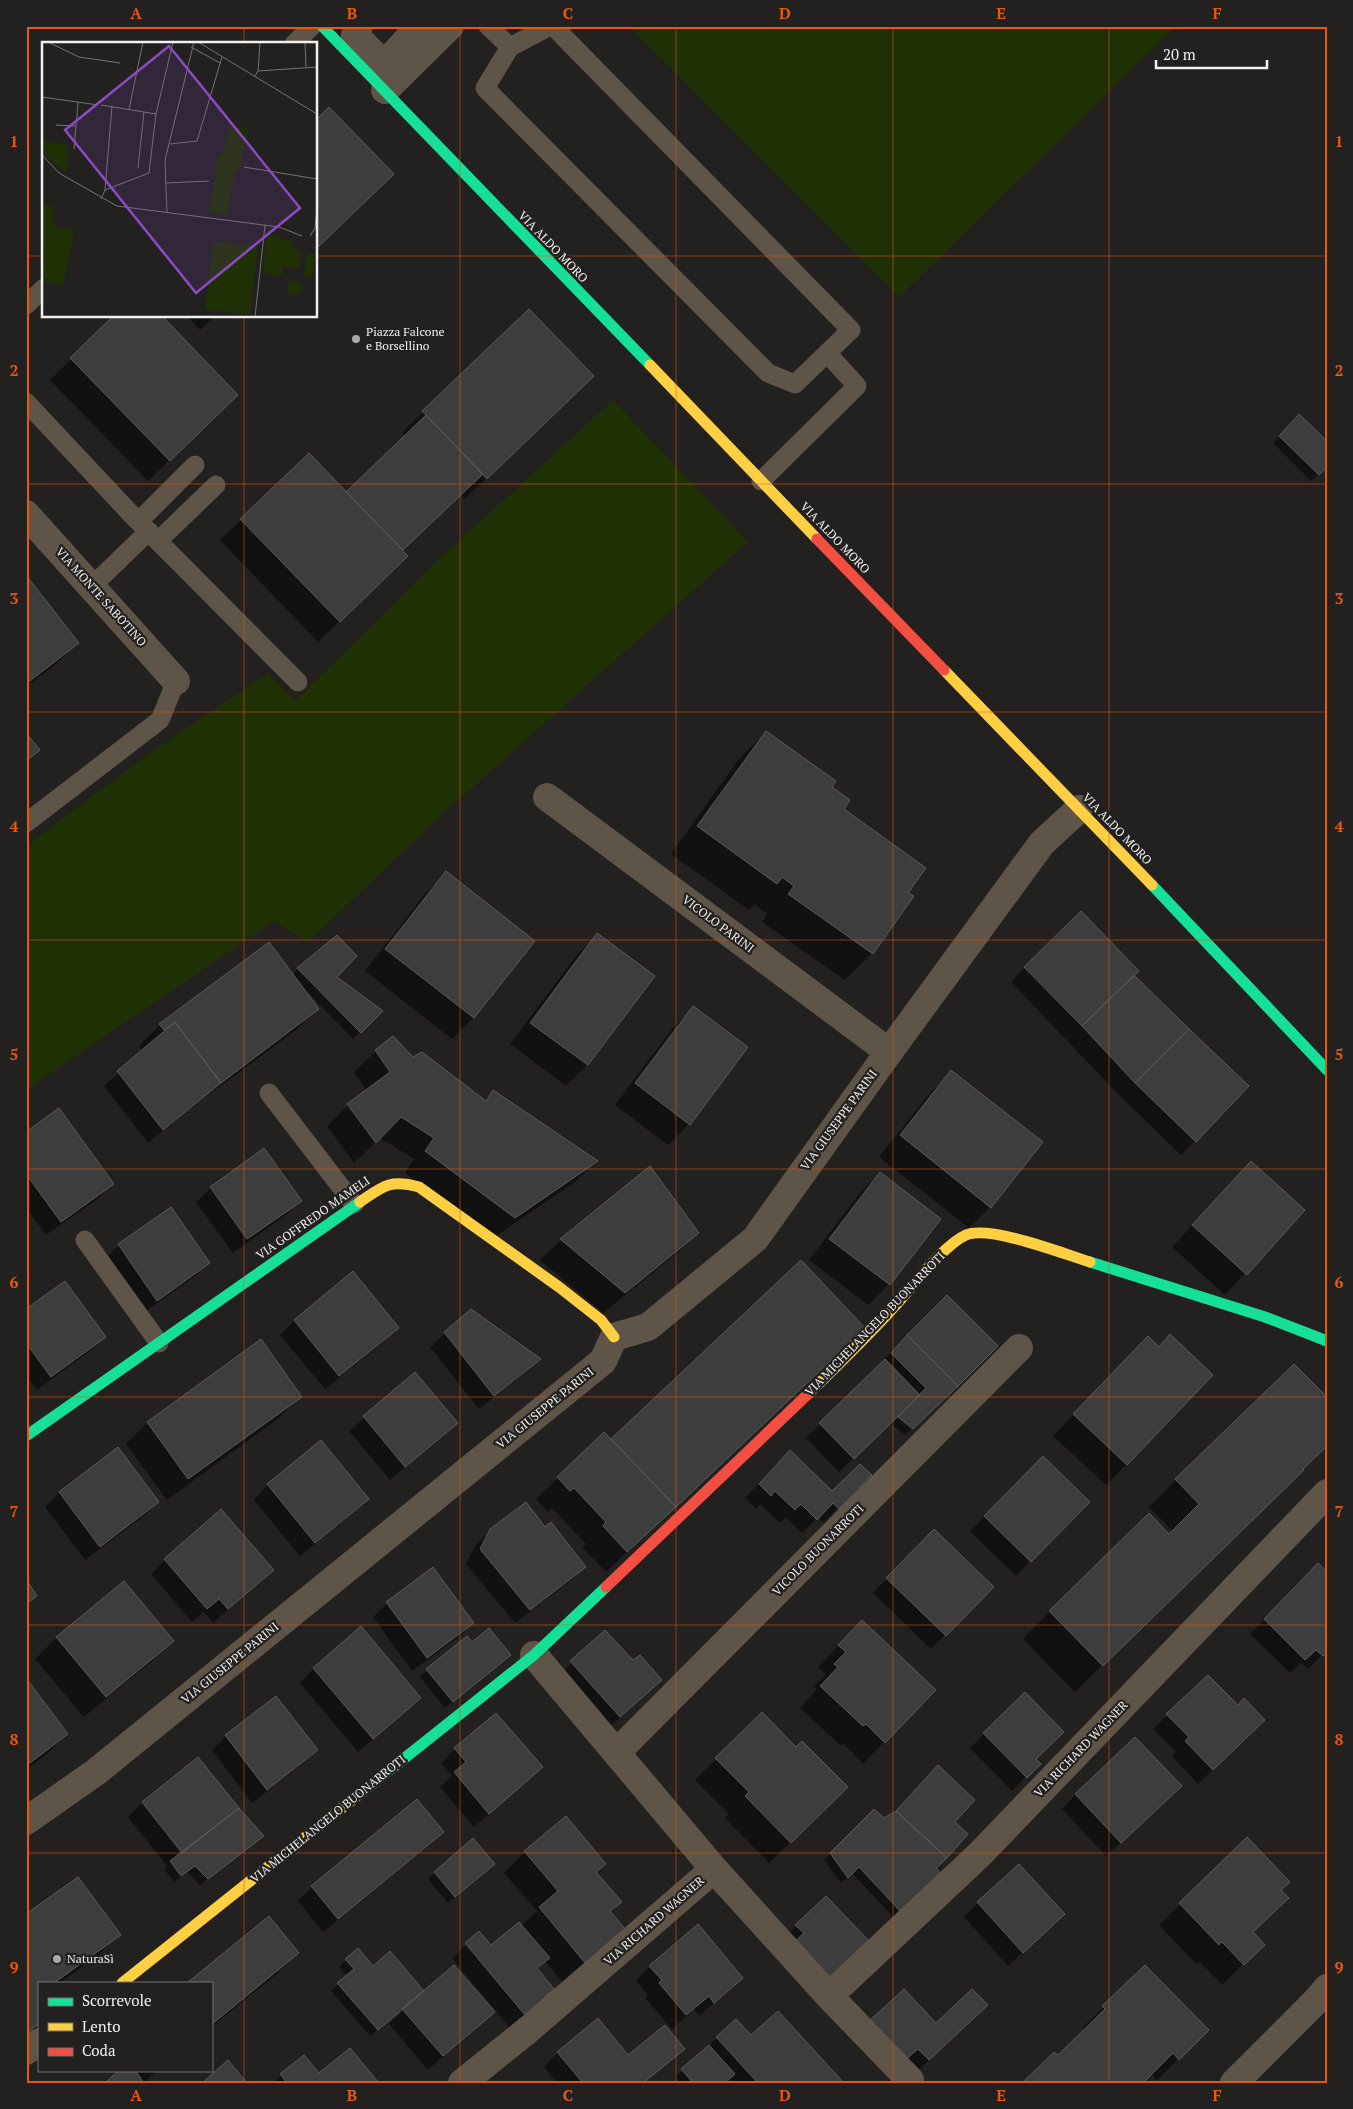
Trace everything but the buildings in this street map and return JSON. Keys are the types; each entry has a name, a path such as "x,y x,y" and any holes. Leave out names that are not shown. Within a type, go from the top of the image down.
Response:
{"street":[{"name":"VIA ALDO MORO","path":"322,26 1079,809 1327,1070"},
{"path":"359,26 355,35 384,65 418,28 417,26"},
{"path":"385,90 450,26"},
{"name":"VIA MONTE SABOTINO","path":"26,514 176,681"},
{"name":"VICOLO PARINI","path":"547,797 889,1052"},
{"name":"VIA GIUSEPPE PARINI","path":"26,1821 96,1772 603,1361 614,1337 648,1327 755,1239 1042,843 1079,809"},
{"name":"VIA GOFFREDO MAMELI","path":"26,1436 384,1184 405,1183 419,1187 559,1287 601,1320 614,1337"},
{"name":"VIA MICHELANGELO BUONARROTI","path":"123,1982 534,1655 830,1373 894,1308 942,1253 966,1235 989,1233 1022,1241 1265,1318 1327,1341"},
{"name":"VICOLO BUONARROTI","path":"617,1752 1019,1348"},
{"name":"VIA RICHARD WAGNER","path":"829,1996 980,1854 1327,1493"},
{"path":"534,1655 714,1869"},
{"name":"VIA RICHARD WAGNER","path":"462,2083 529,2029 714,1869 829,1996 911,2081"},
{"path":"1242,2080 1327,1988"},
{"path":"26,2051 38,2043"}],"lane":[{"path":"296,42 312,26"},
{"path":"488,26 510,47"},
{"path":"551,26 851,330 795,384 768,373 485,88 510,47 551,26"},
{"path":"26,306 42,290"},
{"path":"761,481 857,386 827,353"},
{"path":"26,402 148,531 298,682"},
{"path":"148,531 195,464"},
{"path":"91,587 148,531 216,485"},
{"path":"26,823 160,720 176,681"},
{"path":"269,1093 354,1204"},
{"path":"85,1240 159,1343"}],"green space":[{"path":"629,26 1176,26 899,297"},
{"path":"613,400 748,542 446,811 308,942 274,921 26,1090 26,846 150,753 268,673 295,701 435,563"}],"traffic: fast":[{"path":"322,26 650,365"},
{"path":"1152,885 1327,1070"},
{"path":"26,1436 360,1202"},
{"path":"1090,1262 1265,1317 1327,1341"},
{"path":"352,1800 534,1655 606,1587"}],"traffic: slow":[{"path":"650,365 817,539"},
{"path":"944,670 1152,885"},
{"path":"360,1202 381,1188 394,1184 419,1187 559,1287 601,1320 614,1337"},
{"path":"808,1394 872,1330 938,1257 957,1240 966,1235 977,1233 1009,1237 1090,1262"},
{"path":"123,1982 352,1800"}],"traffic: jam":[{"path":"817,539 944,670"},
{"path":"606,1587 808,1394"}],"place":[{"name":"Piazza Falcone e Borsellino","path":"356,339"},
{"name":"NaturaSì","path":"57,1959"}]}
